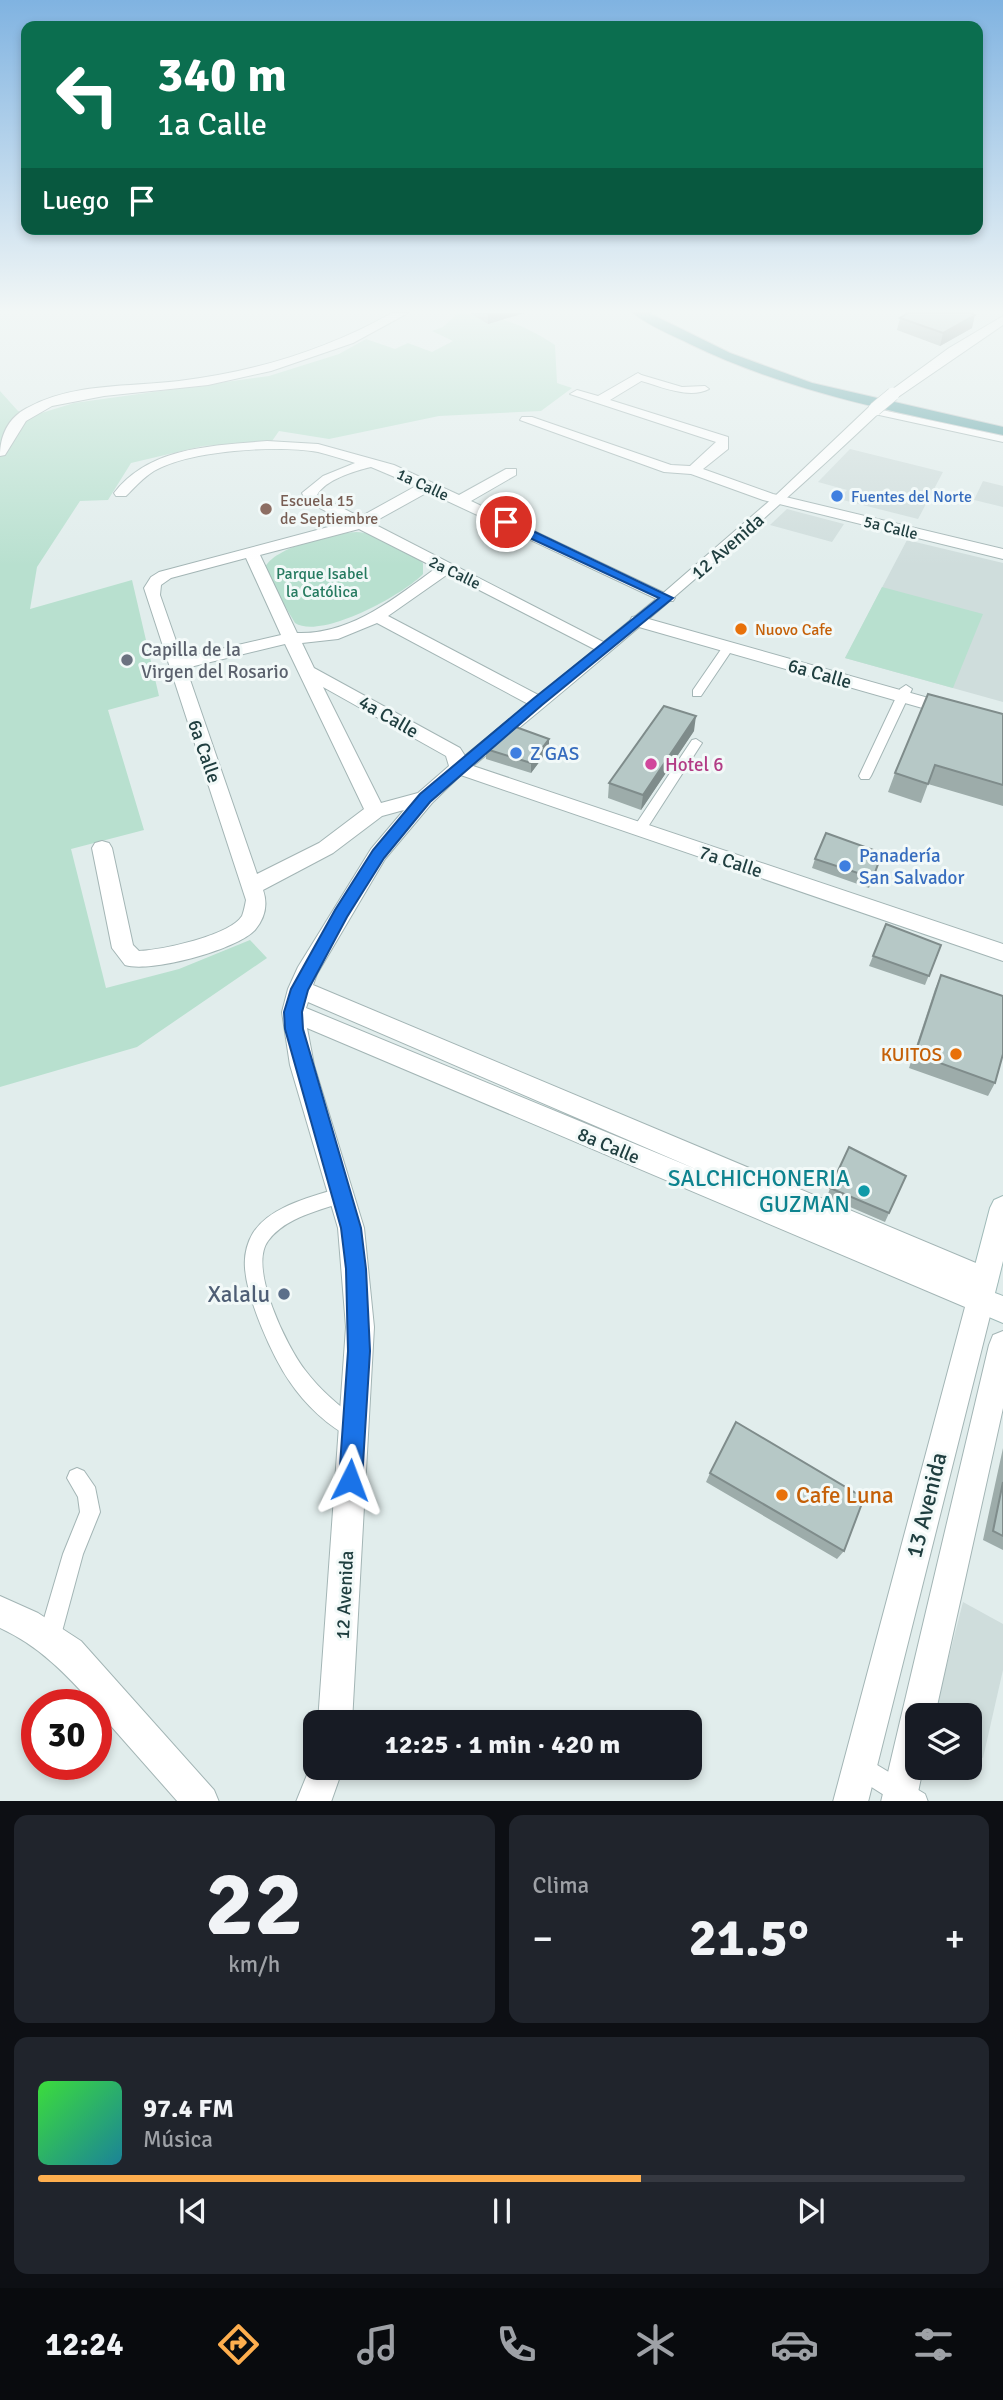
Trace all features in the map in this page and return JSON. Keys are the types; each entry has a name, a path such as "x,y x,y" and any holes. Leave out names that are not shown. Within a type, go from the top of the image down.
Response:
{"main road":[{"path":"861,397 1003,431"},
{"path":"871,397 906,407 1003,424"}],"street":[{"path":"0,452 22,417 45,405 76,397"},
{"path":"587,397 723,440 723,446 693,470"},
{"path":"599,401 605,397"},
{"name":"12 Avenida","path":"336,1710 359,1327 351,1228 302,1065 296,1001 340,914 378,854 425,798 604,647 667,598 779,500 889,397"},
{"name":"5a Calle","path":"527,420 669,469 693,470 779,500 1003,554"},
{"name":"1a Calle","path":"121,493 132,480 173,458 229,448 267,445 331,450 368,464 389,468 667,598"},
{"name":"2a Calle","path":"368,464 356,466 309,493 317,502 359,524 604,647"},
{"path":"460,501 511,472"},
{"path":"375,811 309,672 289,638 252,554 359,524 427,485"},
{"name":"6a Calle","path":"102,848 123,948 133,959 152,960 232,935 253,917 256,900 252,886 152,594 152,586 157,579 252,554"},
{"path":"176,665 289,638 305,640 328,636 378,617 446,568"},
{"path":"378,617 538,702"},
{"name":"6a Calle","path":"641,618 728,647 800,663"},
{"name":"6a Calle","path":"641,618 904,693 1003,725"},
{"name":"4a Calle","path":"309,672 453,752 458,758 459,768"},
{"name":"6a Calle","path":"904,693 1003,717"},
{"name":"7a Calle","path":"459,768 1003,953"},
{"path":"252,886 326,848 375,811 425,798"},
{"name":"8a Calle","path":"296,1001 993,1294"},
{"name":"13 Avenida","path":"850,1801 993,1294 1003,1208"},
{"name":"13 Avenida","path":"921,1703 1003,1345"},
{"path":"0,1612 27,1624 78,1662 202,1801"},
{"path":"313,1801 321,1780"},
{"path":"905,1798 908,1780"}],"lane":[{"path":"874,410 1003,439"},
{"path":"697,693 728,647"},
{"path":"865,776 904,693"},
{"path":"639,830 695,743"},
{"path":"342,1195 288,1215 270,1225 259,1239 254,1255 254,1271 282,1352 296,1374 332,1413 354,1428"},
{"path":"48,1639 73,1554 90,1512 88,1494 77,1478"},
{"path":"859,1766 905,1798"}],"shaded area":[{"path":"850,449 943,472 918,519 839,499 847,490 818,482"},
{"path":"983,481 1003,486 1003,507 974,500"},
{"path":"787,509 844,524 832,542 770,525"},
{"path":"907,540 1003,563 1003,702 845,658"},
{"path":"963,1602 1003,1624 1003,1670 983,1758 982,1703 937,1703"}],"green space":[{"path":"0,397 5,397 18,411 35,415 74,403 117,397 560,397 541,411 439,416 329,439 279,431 272,441 203,446 131,463 108,500 80,501 37,567 30,609 132,580 159,696 108,710 144,830 71,849 106,988 179,969 250,940 267,958 137,1047 0,1087"},
{"name":"Parque Isabel la Católica","path":"356,532 383,539 409,552 423,563 423,574 381,603 342,621 307,627 295,623 264,571 268,563 277,555 304,543"},
{"path":"882,587 983,614 953,688 845,658"}],"building":[{"path":"928,694 1003,714 1003,785 935,765 928,784 895,773"},
{"name":"Hotel 6","path":"664,706 696,716 643,795 609,783"},
{"path":"513,726 549,739 531,763 486,749"},
{"name":"Panadería San Salvador","path":"826,833 882,853 873,878 815,859"},
{"path":"886,924 941,945 929,976 873,956"},
{"name":"KUITOS","path":"941,975 1003,996 1003,1054 995,1083 915,1054"},
{"name":"SALCHICHONERIA GUZMAN","path":"849,1147 906,1176 889,1213 830,1188"},
{"name":"Cafe Luna","path":"736,1422 864,1498 844,1551 710,1473"},
{"path":"1003,1482 1003,1536 993,1531"}],"place":[{"name":"Fuentes del Norte","path":"837,496"},
{"name":"Escuela 15 de Septiembre","path":"266,509"},
{"name":"Nuovo Cafe","path":"741,629"},
{"name":"Capilla de la Virgen del Rosario","path":"127,660"},
{"name":"Z GAS","path":"516,753"},
{"name":"Hotel 6","path":"651,764"},
{"name":"Panadería San Salvador","path":"845,866"},
{"name":"KUITOS","path":"956,1054"},
{"name":"SALCHICHONERIA GUZMAN","path":"864,1191"},
{"name":"Xalalu","path":"284,1294"},
{"name":"Cafe Luna","path":"782,1495"}],"route":[{"path":"350,1480 359,1351 356,1269 351,1228 302,1065 294,1029 293,1012 299,989 340,914 378,854 425,798 604,647 667,598 506,522"}]}
